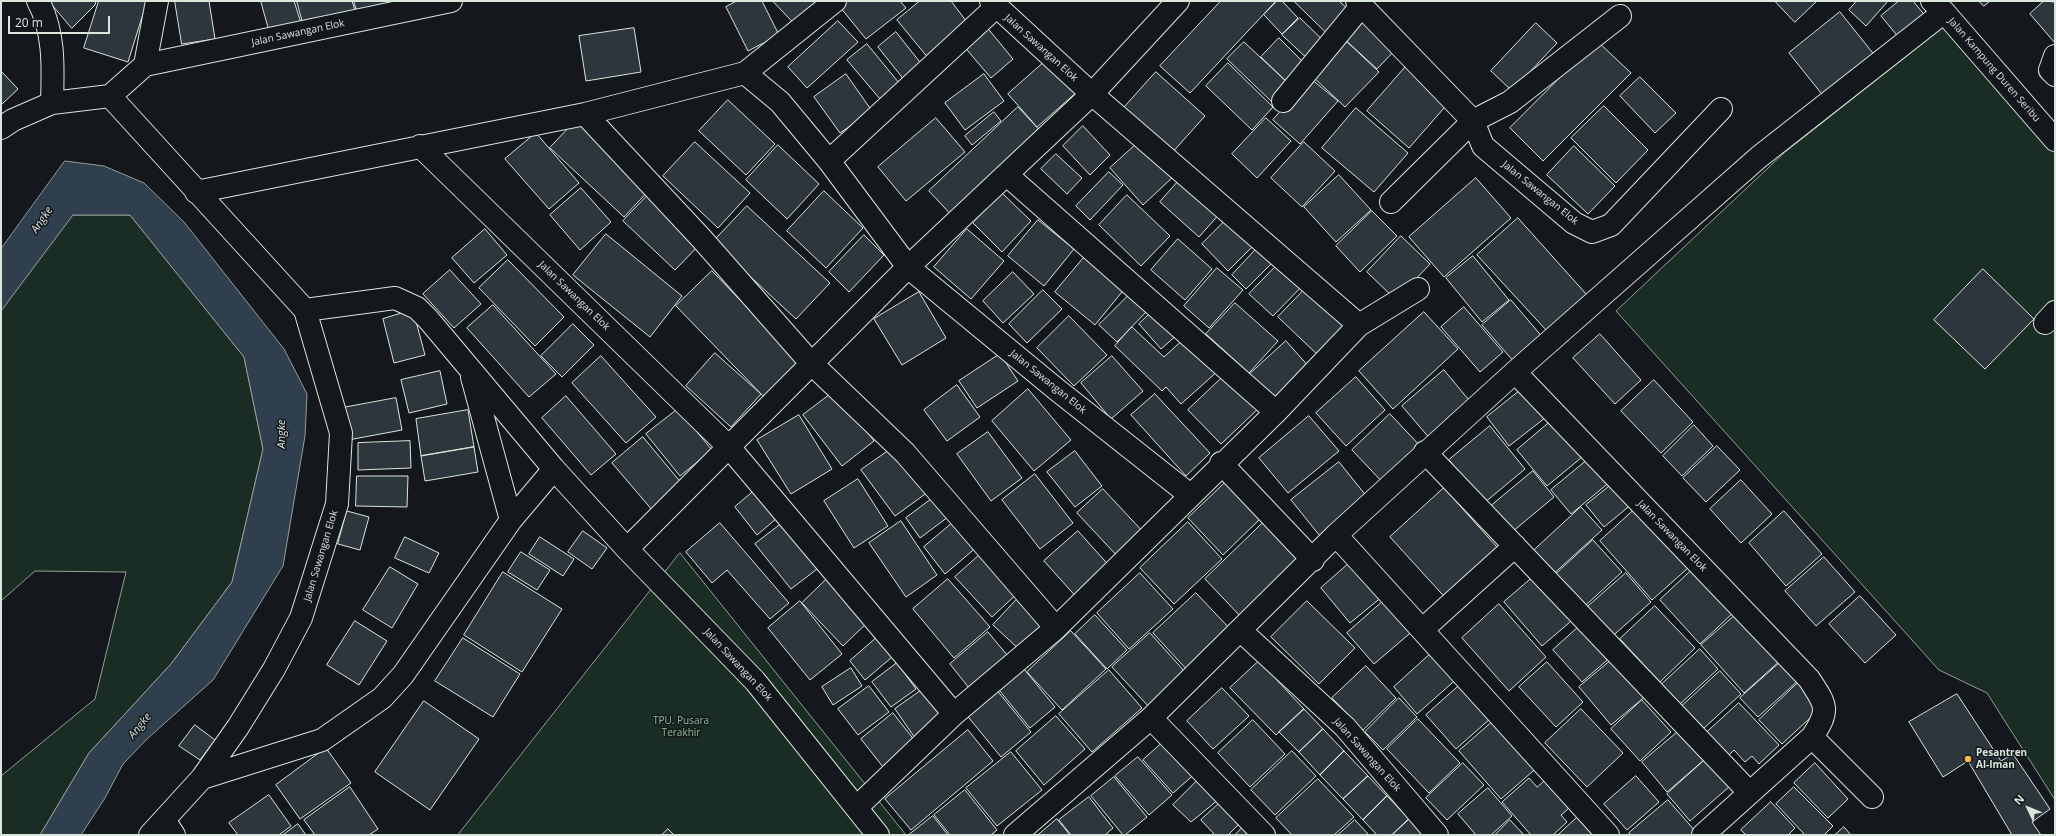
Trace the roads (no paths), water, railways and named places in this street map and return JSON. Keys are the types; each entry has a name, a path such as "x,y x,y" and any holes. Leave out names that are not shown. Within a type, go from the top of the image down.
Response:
{"street":[{"path":"38,1 42,9 52,44 52,103"},
{"path":"145,65 157,1"},
{"name":"Jalan Sawangan Elok","path":"163,830 238,727 266,682 301,618 337,504 341,433 305,310 110,96 145,65 451,1"},
{"path":"196,192 585,114 745,73 835,1"},
{"path":"627,549 908,267 1092,94 1178,1"},
{"name":"Jalan Sawangan Elok","path":"1283,101 1360,3 1473,121 1483,146 1574,223 1592,232 1611,225 1721,109"},
{"path":"829,161 994,4"},
{"name":"Jalan Sawangan Elok","path":"994,4 1092,94 1359,326"},
{"path":"1015,835 1151,718 1313,560 1336,535 1425,452 1759,157 1938,6"},
{"name":"Jalan Kampung Duren Seribu","path":"1938,6 2055,140"},
{"path":"1391,202 1473,121 1510,102 1620,16"},
{"path":"2055,56 2050,70 2055,75"},
{"name":"Jalan Sawangan Elok","path":"745,73 780,102 829,161 908,267 1056,389 1190,495"},
{"path":"1,128 12,120 52,103 110,96"},
{"path":"585,114 701,238 811,363 906,453 1056,628"},
{"name":"Jalan Sawangan Elok","path":"420,146 728,447 954,714"},
{"path":"1007,175 1276,412"},
{"path":"857,807 954,714 1056,628 1221,463 1276,412 1359,326 1418,289"},
{"name":"Jalan Sawangan Elok","path":"305,310 395,298 417,308 428,318 554,469 627,549 755,681 878,835"},
{"name":"Jalan Sawangan Elok","path":"471,371 511,520"},
{"name":"Jalan Sawangan Elok","path":"1515,372 1809,679 1819,694 1824,706 1822,722 1812,738 1703,835"},
{"path":"1425,452 1750,792"},
{"path":"1221,463 1313,560"},
{"path":"202,778 322,740 382,698 402,675 511,520 554,469"},
{"path":"1336,535 1423,629 1608,835"},
{"path":"1423,629 1515,546"},
{"name":"Jalan Sawangan Elok","path":"1240,630 1345,728 1437,835"},
{"path":"1151,718 1264,835"},
{"path":"1812,738 1872,797"}],"water":[{"name":"Angke","path":"65,161 104,166 144,183 184,222 284,349 307,394 305,436 283,566 213,680 147,739 123,764 105,798 81,835 40,835 89,753 171,664 232,582 263,449 244,357 130,215 73,215 1,311 1,249"}],"place":[{"name":"Pesantren Al-Iman","path":"1968,759"}],"park label":[{"name":"TPU. Pusara Terakhir","path":"681,726"}]}
